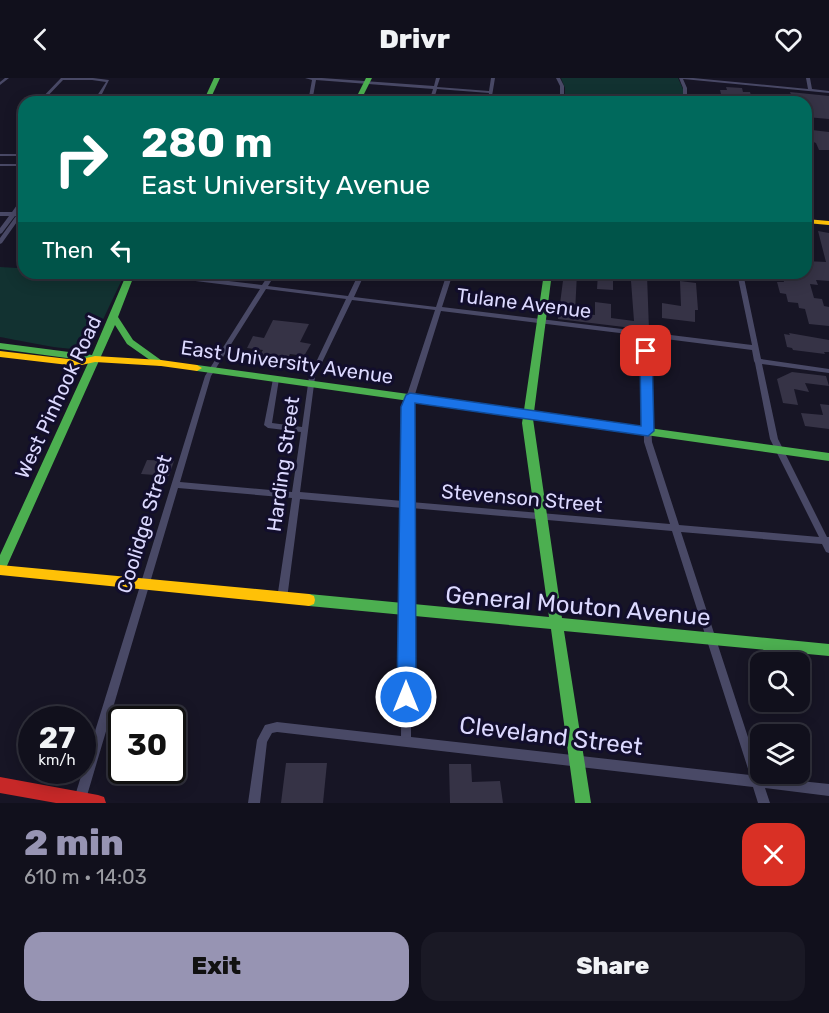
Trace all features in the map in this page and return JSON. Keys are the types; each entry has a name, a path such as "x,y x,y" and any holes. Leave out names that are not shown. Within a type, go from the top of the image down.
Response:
{"main road":[{"path":"211,96 217,78"},
{"path":"361,96 371,80"},
{"path":"367,96 371,80"},
{"path":"812,221 829,223"},
{"name":"West Pinhook Road","path":"0,569 114,317 129,279"},
{"path":"547,279 528,415 539,516 583,803"},
{"path":"114,317 130,342 160,363"},
{"name":"East University Avenue","path":"0,346 82,355 95,359 160,363 829,457"},
{"name":"East University Avenue","path":"0,354 77,363 95,359"},
{"name":"General Mouton Avenue","path":"0,569 144,586 829,650"},
{"path":"0,785 98,803"}],"street":[{"path":"0,84 7,78"},
{"path":"307,78 371,80 491,92"},
{"path":"311,96 314,78"},
{"path":"433,96 438,78"},
{"path":"490,96 493,78"},
{"path":"558,78 562,86 562,96"},
{"path":"685,96 681,78 829,92"},
{"path":"758,78 759,85"},
{"path":"808,78 810,91"},
{"path":"45,96 58,81 67,79 107,80 109,82 100,94"},
{"path":"100,94 137,96"},
{"path":"0,155 18,155"},
{"path":"0,165 18,165"},
{"path":"0,232 18,207"},
{"path":"0,214 18,212"},
{"path":"0,242 18,217"},
{"name":"Tulane Avenue","path":"210,279 264,288 755,348"},
{"name":"Coolidge Street","path":"80,799 208,376 269,279"},
{"name":"Harding Street","path":"282,599 311,384 359,279"},
{"path":"406,741 407,407 448,279"},
{"path":"741,279 774,439 829,549"},
{"path":"647,335 648,442 750,759"},
{"path":"757,361 829,371"},
{"path":"276,379 268,425 305,430"},
{"name":"Stevenson Street","path":"176,485 827,541"},
{"name":"Cleveland Street","path":"254,803 262,740 268,729 277,727 750,781"},
{"path":"758,784 764,803"},
{"name":"Cleveland Street","path":"775,784 829,790"}],"green space":[{"path":"561,78 678,78 683,89 683,96 565,96"},
{"path":"0,267 17,268 18,279 122,279 90,347 60,348 0,337"}],"building":[{"path":"726,87 742,88 743,92 750,92 751,96 722,96 720,90 727,90"},
{"path":"790,92 829,96 829,119 812,118 812,96 792,96"},
{"path":"812,130 829,132 829,150 819,150 816,143 812,141"},
{"path":"818,231 829,233 829,281 816,280 818,285 810,284 814,298 822,299 824,306 829,307 829,326 809,324 805,309 799,308 798,303 788,302 786,294 780,293 777,282 784,282 783,279 812,279 812,261 826,262"},
{"path":"563,279 577,279 575,313 595,315 595,302 611,304 611,318 634,321 631,281 613,280 613,290 597,289 598,279 647,279 649,330 558,319"},
{"path":"680,281 696,283 698,310 695,310 695,322 662,318 662,303 681,306"},
{"path":"273,320 309,324 300,342 311,344 304,356 290,354 285,363 257,360 263,350 247,348 253,336 264,338"},
{"path":"789,333 829,340 829,352 824,352 825,354 793,350 787,347 784,334 790,335"},
{"path":"792,372 826,376 829,386 805,383 809,392 794,389 798,405 783,403 777,379"},
{"path":"820,404 829,405 829,429 805,426 801,413 823,415"},
{"path":"147,460 174,461 169,476 141,474"},
{"path":"286,763 327,763 323,803 281,803"},
{"path":"449,764 471,764 472,782 500,781 503,803 450,803"}],"traffic: fast":[{"path":"209,96 217,78"},
{"path":"360,96 369,78"},
{"path":"0,568 114,317 129,279"},
{"path":"547,279 527,423 583,803"},
{"path":"114,317 130,342 160,363"},
{"path":"0,346 92,358"},
{"path":"197,368 829,457"},
{"path":"309,600 829,650"}],"traffic: slow":[{"path":"812,222 829,223"},
{"path":"0,354 77,363 95,359 161,363 197,368"},
{"path":"0,570 309,600"}],"traffic: jam":[{"path":"0,785 98,803"}],"route":[{"path":"406,697 407,407 410,398 648,431 646,351"}]}
